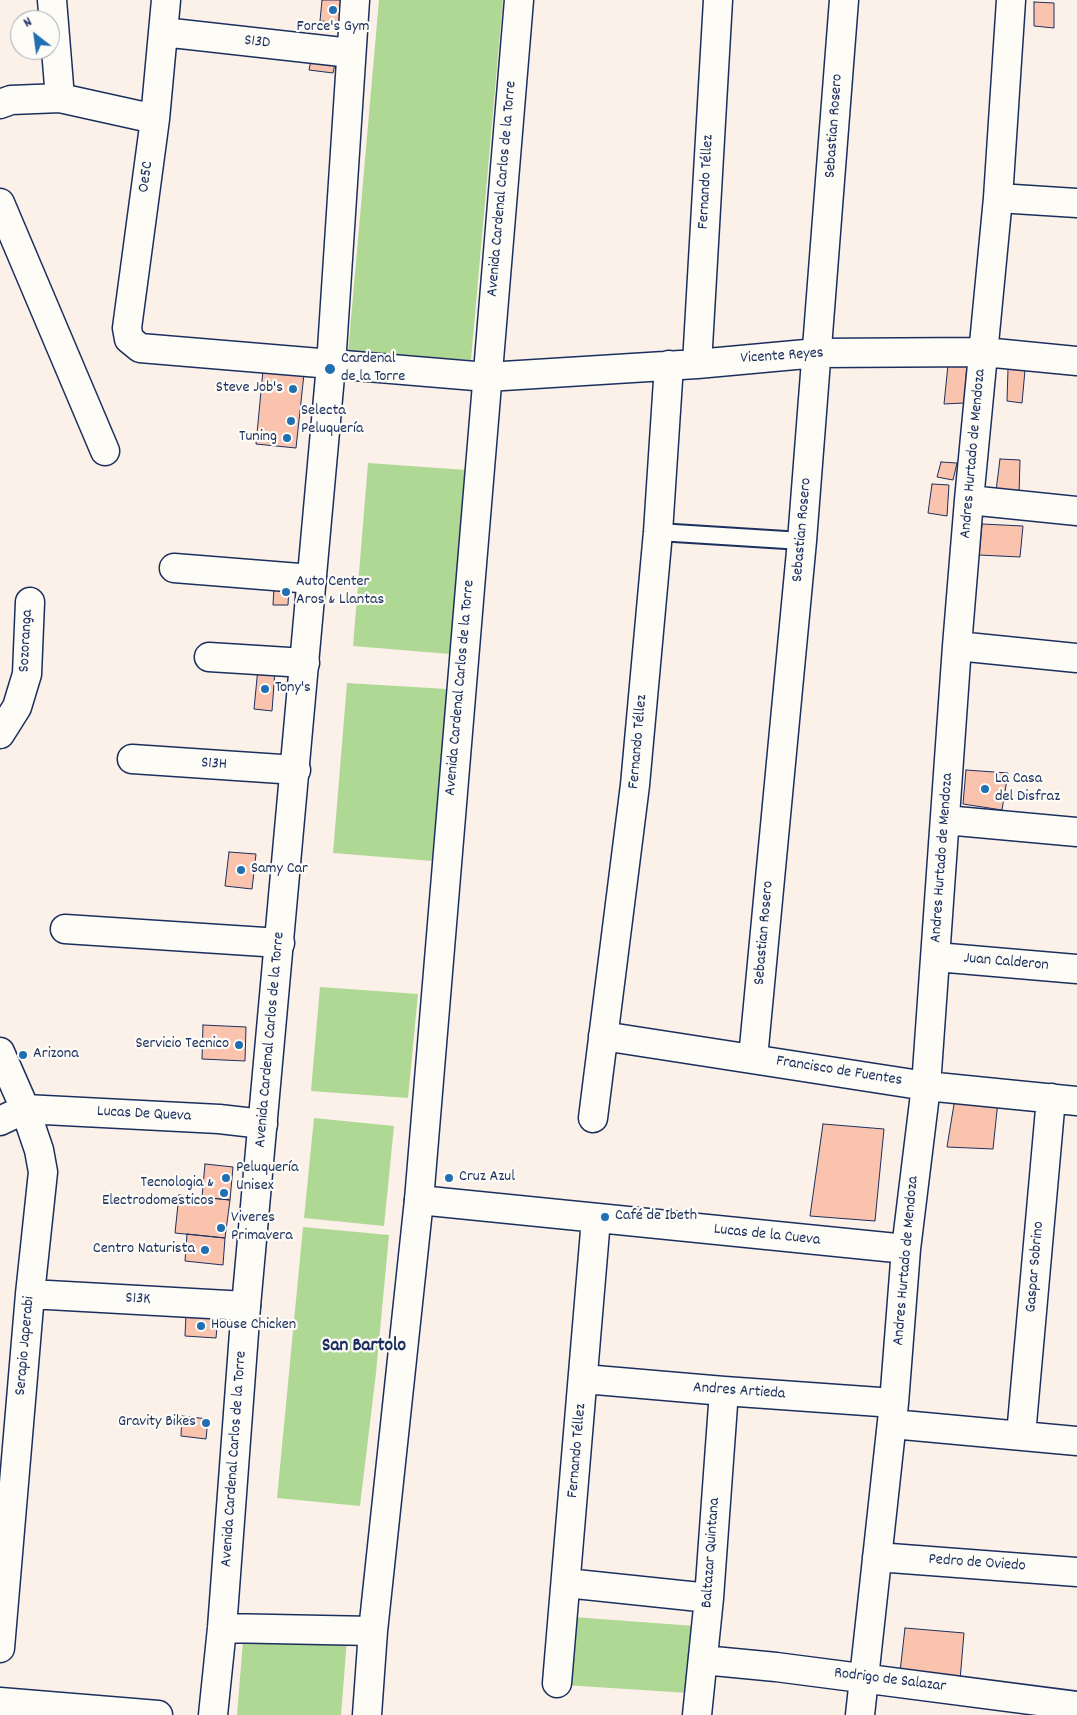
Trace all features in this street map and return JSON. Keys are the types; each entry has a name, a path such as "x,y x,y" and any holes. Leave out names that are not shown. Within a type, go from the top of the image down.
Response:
{"street":[{"path":"52,0 60,98"},
{"name":"Oe5C","path":"166,0 155,118 127,328 129,339 140,348 331,365"},
{"name":"Avenida Cardenal Carlos de la Torre","path":"213,1715 222,1628 246,1306 296,770 331,365 355,0"},
{"name":"Avenida Cardenal Carlos de la Torre","path":"367,1715 373,1631 419,1200 519,0"},
{"name":"Fernando Téllez","path":"697,364 718,0"},
{"name":"Sebastian Rosero","path":"753,1058 802,541 844,0"},
{"name":"Andres Hurtado de Mendoza","path":"860,1715 893,1413 906,1250 926,1086 969,500 998,198 1011,0"},
{"name":"S13D","path":"163,32 351,54"},
{"path":"0,104 11,100 60,98 155,118"},
{"path":"998,198 1077,203"},
{"path":"0,203 105,451"},
{"name":"Vicente Reyes","path":"487,377 697,364 817,353 984,352 1077,361"},
{"path":"331,365 487,377"},
{"name":"Fernando Téllez","path":"593,1118 635,785 658,532 669,365"},
{"path":"969,500 1077,511"},
{"path":"174,568 312,579"},
{"name":"Sozoranga","path":"0,734 17,707 27,674 30,602"},
{"path":"958,646 1077,658"},
{"path":"209,657 305,663"},
{"name":"S13H","path":"132,759 296,770"},
{"path":"946,820 1077,832"},
{"path":"65,929 280,943"},
{"name":"Juan Calderon","path":"936,957 1077,969"},
{"name":"Francisco de Fuentes","path":"603,1036 926,1086 1064,1099"},
{"name":"Serapio Japerabi","path":"0,1052 25,1109 39,1150 43,1172 30,1294 0,1648"},
{"name":"Gaspar Sobrino","path":"1021,1435 1064,1099"},
{"path":"0,1121 25,1109"},
{"name":"Lucas De Queva","path":"25,1109 219,1119 264,1124"},
{"name":"Lucas de la Cueva","path":"419,1200 906,1250"},
{"name":"Fernando Téllez","path":"557,1682 596,1219"},
{"name":"S13K","path":"30,1294 246,1306"},
{"name":"Andres Artieda","path":"584,1379 724,1392 893,1413 1021,1435 1077,1441"},
{"name":"Baltazar Quintana","path":"697,1715 709,1598 724,1392"},
{"name":"Pedro de Oviedo","path":"877,1557 1077,1572"},
{"path":"566,1584 709,1598"},
{"path":"222,1628 373,1631"},
{"name":"Rodrigo de Salazar","path":"703,1660 776,1667 1077,1706"},
{"path":"0,1702 158,1715"}],"lane":[{"path":"658,532 802,541"}],"green space":[{"path":"379,0 503,0 471,360 348,353"},
{"path":"368,463 466,470 450,654 353,646"},
{"path":"347,683 447,689 432,861 333,853"},
{"path":"320,987 418,994 408,1098 311,1091"},
{"path":"314,1118 394,1126 384,1226 304,1218"},
{"path":"303,1227 389,1235 376,1373 360,1506 277,1498"},
{"path":"573,1617 695,1626 688,1693 565,1685"},
{"path":"347,1639 341,1715 237,1715 243,1641"}],"building":[{"name":"Force's Gym","path":"322,0 345,0 343,23 320,21"},
{"path":"1034,2 1054,3 1054,28 1034,26"},
{"path":"311,60 335,64 333,73 309,70"},
{"path":"948,365 967,366 964,403 944,404"},
{"path":"1008,369 1025,370 1022,403 1007,401"},
{"path":"263,370 304,374 296,448 256,444"},
{"path":"1000,459 1020,460 1019,494 996,491"},
{"path":"941,462 957,463 953,480 937,477"},
{"path":"932,484 949,485 947,516 928,513"},
{"path":"982,524 1023,526 1020,557 979,555"},
{"path":"274,587 289,588 288,605 273,605"},
{"name":"Tony's","path":"258,668 275,670 272,711 254,709"},
{"name":"La Casa del Disfraz","path":"966,770 1008,773 1002,810 963,804"},
{"name":"Samy Car","path":"229,852 256,854 252,889 225,886"},
{"path":"203,1025 246,1027 245,1061 202,1059"},
{"path":"955,1098 998,1101 993,1149 947,1147"},
{"path":"823,1124 884,1129 875,1221 810,1216"},
{"path":"205,1164 233,1167 230,1200 202,1197"},
{"path":"179,1195 230,1200 225,1238 175,1233"},
{"name":"Centro Naturista","path":"187,1234 225,1238 223,1265 185,1261"},
{"name":"House Chicken","path":"186,1314 218,1316 216,1338 185,1336"},
{"path":"182,1416 208,1419 206,1439 181,1436"},
{"path":"905,1628 964,1633 960,1680 900,1672"}],"place":[{"name":"Force's Gym","path":"333,10"},
{"name":"Cardenal de la Torre","path":"330,369"},
{"name":"Steve Job's","path":"293,389"},
{"name":"Selecta Peluquería","path":"291,421"},
{"name":"Tuning","path":"287,438"},
{"name":"Auto Center Aros & Llantas","path":"286,592"},
{"name":"Tony's","path":"265,689"},
{"name":"La Casa del Disfraz","path":"985,789"},
{"name":"Samy Car","path":"241,870"},
{"name":"Servicio Tecnico","path":"239,1045"},
{"name":"Arizona","path":"23,1055"},
{"name":"Peluquería Unisex","path":"226,1178"},
{"name":"Cruz Azul","path":"449,1178"},
{"name":"Tecnologia & Electrodomesticos","path":"224,1193"},
{"name":"Café de Ibeth","path":"605,1217"},
{"name":"Viveres Primavera","path":"221,1228"},
{"name":"Centro Naturista","path":"205,1250"},
{"name":"House Chicken","path":"201,1326"},
{"name":"Gravity Bikes","path":"206,1423"}],"district":[{"name":"San Bartolo","path":"364,1347"}]}
